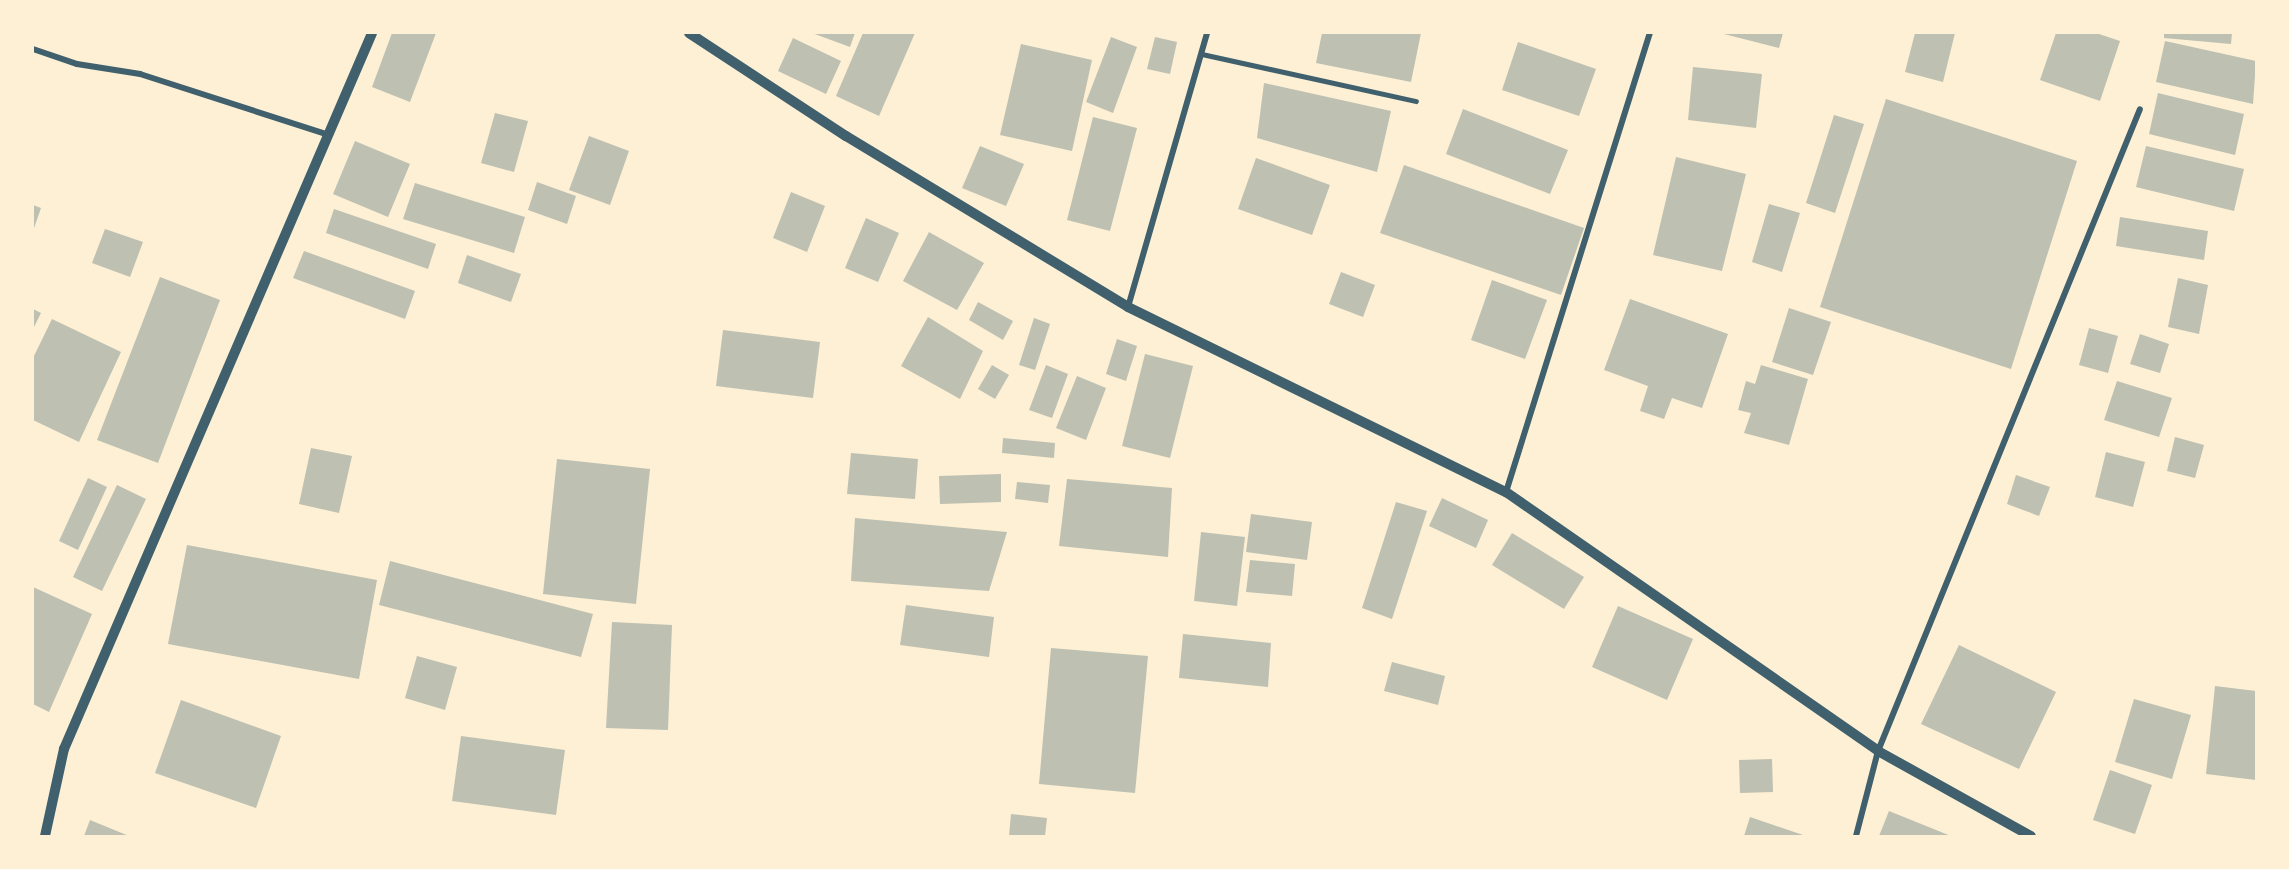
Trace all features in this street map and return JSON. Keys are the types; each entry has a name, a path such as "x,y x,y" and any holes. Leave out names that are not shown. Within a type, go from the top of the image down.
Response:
{"street":[{"path":"45,836 64,749 326,134 372,33"},
{"path":"689,33 846,136 1128,306 1506,492 1878,751 2031,836"},
{"path":"1128,306 1207,33"},
{"path":"1506,492 1650,33"},
{"path":"33,49 77,64 140,74 326,134"},
{"path":"1856,836 1878,751 2140,109"}],"lane":[{"path":"1202,54 1416,101"}],"building":[{"path":"392,33 436,33 410,102 372,87"},
{"path":"812,33 855,33 850,47"},
{"path":"863,33 915,33 879,116 836,96"},
{"path":"1322,33 1421,33 1411,82 1316,63"},
{"path":"1720,33 1783,33 1779,48"},
{"path":"1915,33 1955,33 1943,82 1905,72"},
{"path":"2056,33 2096,33 2120,41 2100,101 2040,80"},
{"path":"2164,33 2232,33 2231,44 2164,38"},
{"path":"1111,37 1137,47 1113,113 1086,102"},
{"path":"1155,37 1177,42 1170,74 1147,69"},
{"path":"793,38 841,61 826,94 778,71"},
{"path":"2165,41 2256,61 2253,104 2156,82"},
{"path":"1518,42 1596,69 1579,116 1502,90"},
{"path":"1021,44 1092,60 1072,151 1000,135"},
{"path":"1693,67 1762,74 1756,128 1688,120"},
{"path":"1264,83 1391,111 1377,172 1257,138"},
{"path":"2158,93 2244,114 2235,155 2149,134"},
{"path":"1886,99 2077,161 2011,369 1820,307"},
{"path":"1463,109 1568,150 1550,194 1446,154"},
{"path":"495,113 528,121 514,172 481,163"},
{"path":"1834,115 1864,124 1835,213 1806,203"},
{"path":"1093,117 1137,128 1110,231 1067,220"},
{"path":"589,136 629,151 610,205 569,190"},
{"path":"355,141 410,164 388,217 333,194"},
{"path":"980,146 1024,164 1006,206 962,188"},
{"path":"2146,146 2244,169 2234,211 2136,187"},
{"path":"1676,157 1746,174 1722,271 1653,255"},
{"path":"1256,158 1330,185 1312,235 1238,209"},
{"path":"1404,165 1584,228 1561,295 1380,233"},
{"path":"537,182 576,196 567,224 528,210"},
{"path":"415,183 525,217 514,253 403,219"},
{"path":"791,192 825,206 807,252 773,238"},
{"path":"1769,204 1800,213 1782,272 1752,262"},
{"path":"33,205 41,208 33,231"},
{"path":"334,209 436,244 428,269 326,233"},
{"path":"2120,217 2208,231 2204,260 2116,246"},
{"path":"866,218 899,233 878,282 845,268"},
{"path":"105,229 143,242 130,277 92,263"},
{"path":"929,232 984,263 957,310 903,281"},
{"path":"304,251 415,291 405,319 293,278"},
{"path":"467,255 521,274 511,302 458,283"},
{"path":"1341,272 1375,285 1363,317 1329,304"},
{"path":"160,277 220,300 158,463 97,440"},
{"path":"2178,278 2208,285 2199,334 2168,327"},
{"path":"1492,280 1547,300 1525,359 1471,340"},
{"path":"1630,299 1728,334 1702,408 1672,398 1664,419 1640,411 1648,386 1604,370"},
{"path":"978,302 1013,321 1003,340 969,320"},
{"path":"1789,308 1831,322 1813,375 1772,362"},
{"path":"33,309 41,313 33,329"},
{"path":"928,317 983,351 960,399 901,366"},
{"path":"1034,318 1050,324 1035,370 1019,365"},
{"path":"52,319 121,352 79,442 33,420 33,358"},
{"path":"2089,328 2118,336 2108,373 2079,365"},
{"path":"723,330 820,342 813,398 716,386"},
{"path":"2140,334 2169,344 2160,373 2130,364"},
{"path":"1117,339 1137,346 1126,381 1106,374"},
{"path":"1145,354 1193,366 1170,458 1122,446"},
{"path":"992,365 1009,375 995,399 978,389"},
{"path":"1046,365 1068,374 1052,418 1029,410"},
{"path":"1761,365 1808,379 1789,445 1744,433 1751,413 1738,410 1746,381 1755,384"},
{"path":"1077,376 1106,388 1086,440 1056,428"},
{"path":"2117,381 2172,398 2159,437 2104,420"},
{"path":"2175,437 2204,445 2195,478 2167,471"},
{"path":"1003,438 1055,443 1054,458 1002,453"},
{"path":"311,448 352,456 339,513 299,504"},
{"path":"2106,452 2145,462 2133,507 2095,497"},
{"path":"851,453 918,459 915,499 847,494"},
{"path":"557,459 650,469 636,604 543,594"},
{"path":"1001,474 1001,502 940,504 939,476"},
{"path":"2016,475 2050,487 2039,516 2007,504"},
{"path":"88,478 107,487 78,550 59,541"},
{"path":"1067,479 1172,488 1168,557 1059,546"},
{"path":"1017,482 1050,485 1048,503 1015,499"},
{"path":"117,485 146,499 102,591 73,577"},
{"path":"1442,498 1488,520 1476,548 1429,526"},
{"path":"1396,502 1427,511 1392,619 1362,608"},
{"path":"1251,514 1312,522 1307,560 1246,552"},
{"path":"855,518 1007,532 989,591 851,581"},
{"path":"1201,532 1245,537 1237,606 1194,601"},
{"path":"1512,533 1584,577 1564,609 1492,565"},
{"path":"187,545 377,580 359,679 168,644"},
{"path":"1250,560 1295,564 1292,596 1246,592"},
{"path":"390,561 593,614 581,657 379,605"},
{"path":"33,587 92,614 49,712 33,704"},
{"path":"906,605 994,617 989,657 900,645"},
{"path":"1618,606 1693,639 1667,700 1592,667"},
{"path":"612,622 672,625 668,730 606,728"},
{"path":"1183,634 1271,643 1268,687 1179,678"},
{"path":"1959,645 2056,692 2019,769 1921,724"},
{"path":"1051,648 1148,656 1135,793 1039,784"},
{"path":"417,656 457,667 445,710 405,698"},
{"path":"1392,662 1445,676 1438,705 1384,691"},
{"path":"2215,686 2256,691 2256,780 2206,774"},
{"path":"2134,699 2191,715 2172,779 2115,762"},
{"path":"181,700 281,736 256,808 155,773"},
{"path":"461,736 565,750 556,815 452,801"},
{"path":"1772,759 1773,792 1740,793 1739,760"},
{"path":"2110,770 2152,785 2135,834 2093,820"},
{"path":"1889,811 1951,836 1879,836"},
{"path":"1011,814 1047,818 1045,836 1009,836"},
{"path":"1750,817 1806,836 1744,836"},
{"path":"90,820 129,836 84,836"}]}
